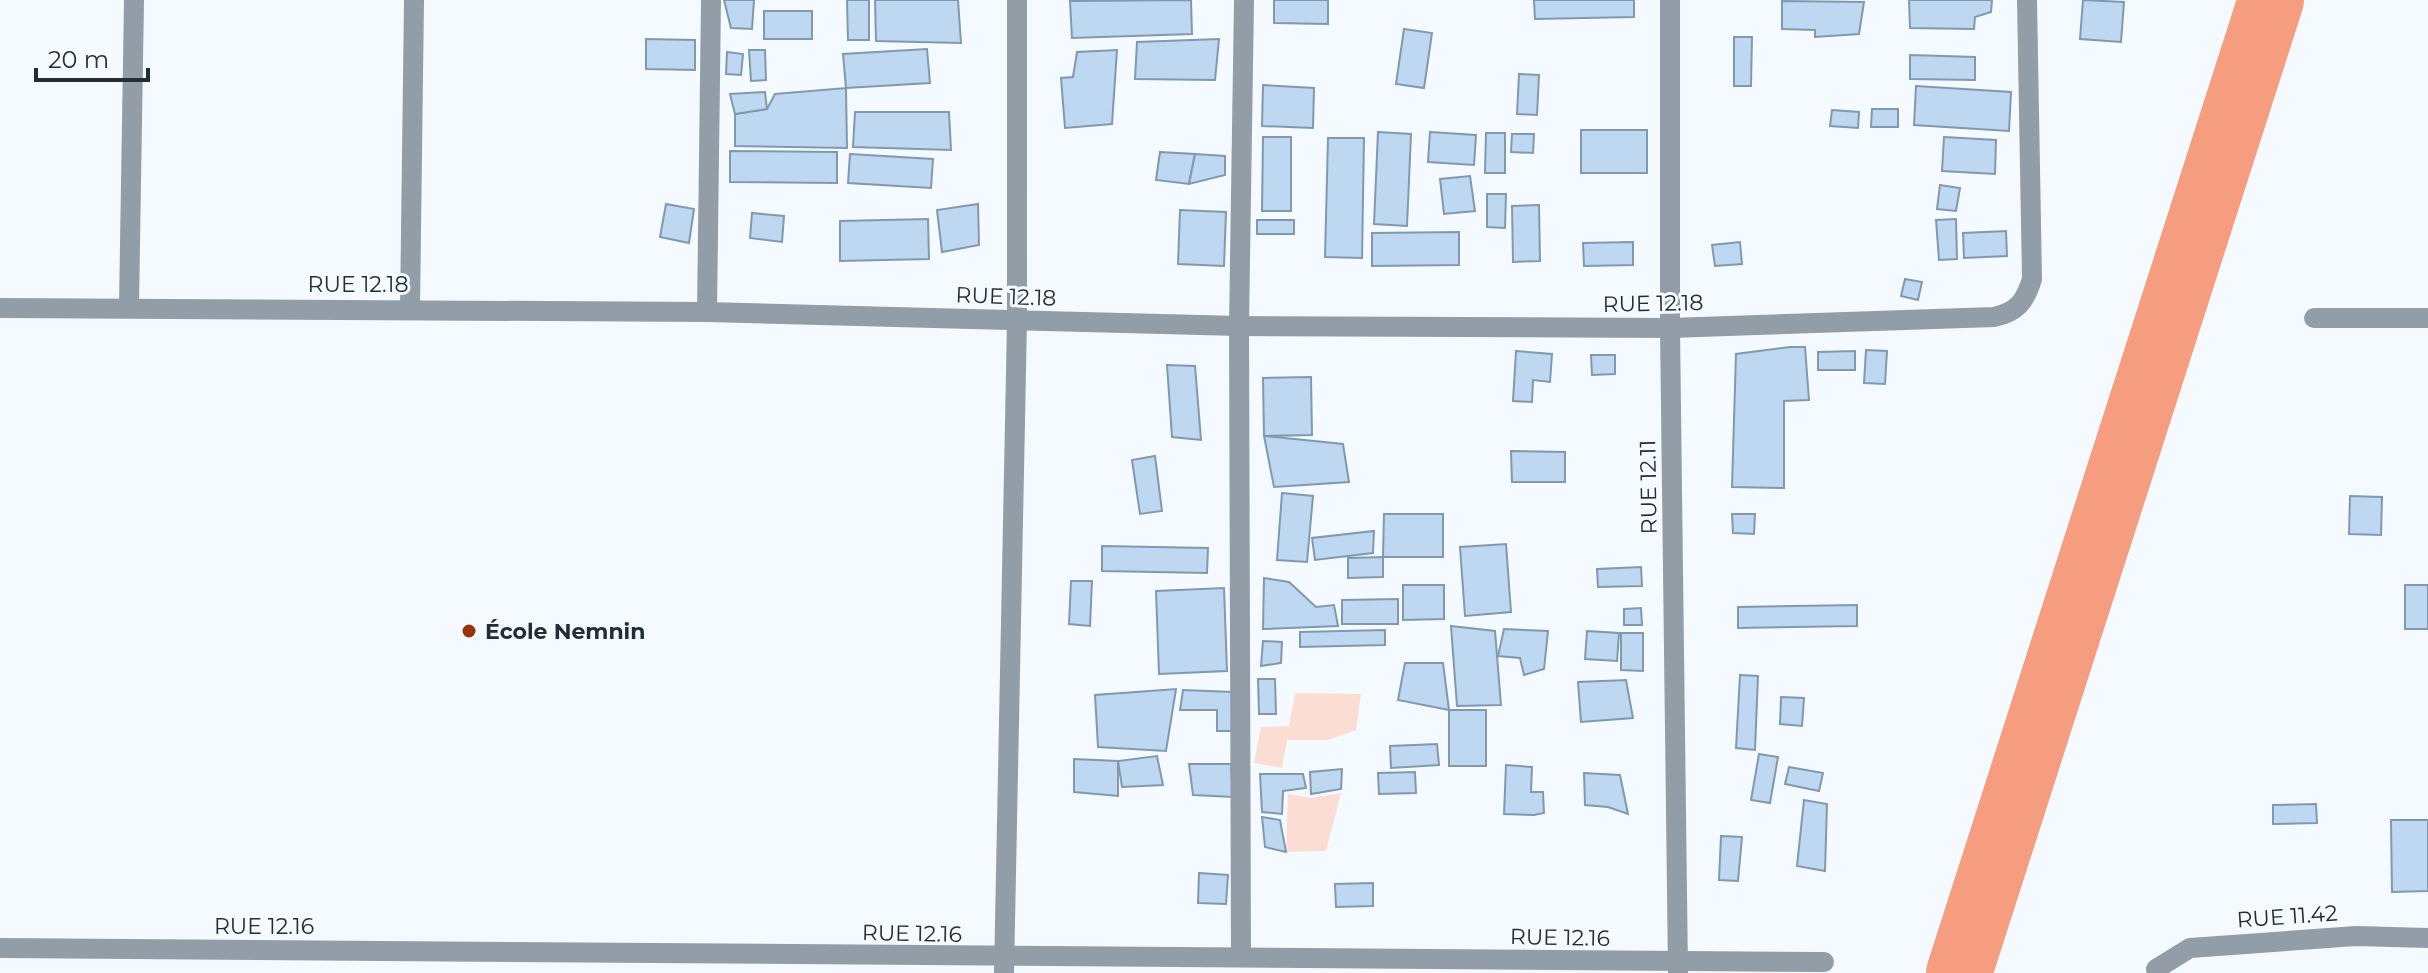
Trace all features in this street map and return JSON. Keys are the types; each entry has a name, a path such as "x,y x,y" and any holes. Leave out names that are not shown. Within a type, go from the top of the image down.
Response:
{"street":[{"path":"129,306 134,0"},
{"path":"410,309 414,0"},
{"path":"707,312 711,0"},
{"path":"1004,965 1017,321 1017,0"},
{"path":"1241,956 1239,326 1244,0"},
{"name":"RUE 12.11","path":"1670,0 1670,328 1678,968"},
{"name":"RUE 12.18","path":"0,308 129,306 707,312 1239,326 1670,328 1994,317 2010,313 2020,306 2032,279 2027,0"},
{"path":"2314,318 2428,318"},
{"name":"RUE 11.42","path":"2156,969 2190,948 2356,936 2428,938"},
{"name":"RUE 12.16","path":"0,948 1004,965 1241,956 1351,966 1678,968 1824,962"}],"shaded area":[{"path":"1295,693 1361,694 1356,730 1328,740 1287,740 1282,768 1254,763 1261,727 1289,726"},
{"path":"1341,793 1326,851 1286,852 1288,794 1311,798"}],"building":[{"path":"724,0 754,0 752,29 731,28"},
{"path":"847,0 869,0 869,40 848,40"},
{"path":"875,0 958,0 961,43 876,41"},
{"path":"1191,0 1192,34 1072,38 1070,1"},
{"path":"1274,0 1328,0 1328,24 1274,23"},
{"path":"1534,0 1634,0 1634,17 1535,19"},
{"path":"1909,0 1992,0 1991,12 1975,17 1974,29 1910,28"},
{"path":"2083,0 2124,2 2121,42 2080,39"},
{"path":"1782,1 1864,2 1859,34 1815,37 1815,30 1782,29"},
{"path":"764,11 812,11 812,39 764,39"},
{"path":"1404,29 1432,33 1424,88 1396,84"},
{"path":"1734,37 1752,37 1751,86 1734,86"},
{"path":"646,39 695,40 695,70 646,69"},
{"path":"1219,39 1215,80 1135,79 1137,42"},
{"path":"927,49 930,83 846,88 843,54"},
{"path":"749,50 765,50 766,80 751,81"},
{"path":"1117,50 1112,124 1065,128 1061,78 1073,77 1077,52"},
{"path":"727,52 743,54 741,75 726,74"},
{"path":"1910,55 1975,57 1975,80 1910,79"},
{"path":"1519,74 1539,75 1537,115 1517,114"},
{"path":"1263,85 1314,88 1313,128 1262,126"},
{"path":"1916,86 2011,92 2009,131 1914,125"},
{"path":"846,88 847,148 735,146 735,114 767,109 775,94"},
{"path":"765,92 767,109 735,114 730,94"},
{"path":"1872,109 1898,109 1898,127 1871,127"},
{"path":"1832,110 1859,112 1858,128 1830,126"},
{"path":"855,112 949,112 951,150 853,147"},
{"path":"1581,130 1647,130 1647,173 1581,173"},
{"path":"1378,132 1411,134 1407,226 1374,224"},
{"path":"1430,132 1476,135 1474,165 1428,162"},
{"path":"1486,133 1505,133 1505,173 1485,173"},
{"path":"1512,134 1534,134 1533,153 1511,152"},
{"path":"1263,137 1291,137 1291,211 1262,211"},
{"path":"1944,137 1996,140 1995,174 1942,171"},
{"path":"1328,138 1364,138 1362,258 1325,257"},
{"path":"730,151 837,152 837,183 730,182"},
{"path":"1160,152 1195,154 1189,184 1156,180"},
{"path":"850,154 933,159 931,188 848,183"},
{"path":"1195,154 1225,156 1225,175 1189,184"},
{"path":"1470,176 1475,211 1444,214 1440,179"},
{"path":"1940,185 1960,188 1956,211 1937,209"},
{"path":"1487,194 1506,194 1505,228 1487,227"},
{"path":"666,204 694,209 689,243 660,237"},
{"path":"978,204 979,245 942,252 937,210"},
{"path":"1539,205 1540,261 1513,262 1512,206"},
{"path":"1180,210 1226,212 1224,266 1178,264"},
{"path":"752,213 784,216 782,242 750,238"},
{"path":"928,219 929,259 840,261 840,221"},
{"path":"1956,219 1957,259 1939,260 1936,220"},
{"path":"1257,220 1294,220 1294,234 1257,234"},
{"path":"2006,231 2007,256 1964,258 1963,233"},
{"path":"1459,232 1459,265 1372,266 1372,233"},
{"path":"1633,242 1633,265 1584,266 1583,243"},
{"path":"1740,242 1742,264 1715,266 1712,245"},
{"path":"1905,279 1922,282 1918,300 1901,296"},
{"path":"1805,347 1809,400 1784,401 1784,488 1732,487 1736,354"},
{"path":"1866,350 1887,351 1885,384 1864,383"},
{"path":"1516,351 1552,354 1550,382 1533,380 1532,402 1513,401"},
{"path":"1855,351 1855,370 1818,370 1818,352"},
{"path":"1591,355 1615,355 1615,374 1592,375"},
{"path":"1167,365 1195,366 1201,440 1172,437"},
{"path":"1311,377 1312,435 1264,436 1263,378"},
{"path":"1264,436 1343,444 1349,482 1274,487"},
{"path":"1511,451 1565,452 1565,482 1512,482"},
{"path":"1155,456 1162,511 1140,514 1132,460"},
{"path":"1282,493 1313,496 1307,562 1277,560"},
{"path":"2350,496 2382,497 2381,535 2349,534"},
{"path":"1384,514 1443,514 1443,557 1383,557"},
{"path":"1732,514 1755,514 1754,534 1733,533"},
{"path":"1374,531 1373,553 1315,560 1312,538"},
{"path":"1506,544 1511,612 1465,616 1460,547"},
{"path":"1102,546 1208,548 1207,573 1102,571"},
{"path":"1383,557 1383,577 1348,578 1348,558"},
{"path":"1641,567 1642,586 1598,587 1597,569"},
{"path":"1264,578 1289,582 1316,607 1334,605 1338,626 1263,629"},
{"path":"1071,581 1092,581 1090,626 1069,624"},
{"path":"1403,585 1444,585 1444,619 1403,620"},
{"path":"2405,585 2428,585 2428,629 2405,629"},
{"path":"1224,588 1227,671 1159,674 1156,591"},
{"path":"1398,599 1398,624 1342,624 1342,600"},
{"path":"1857,605 1857,626 1738,628 1738,607"},
{"path":"1641,608 1642,625 1624,625 1624,609"},
{"path":"1451,626 1495,631 1501,705 1457,706"},
{"path":"1504,629 1548,631 1544,669 1524,675 1520,658 1498,656"},
{"path":"1385,630 1385,645 1300,647 1300,632"},
{"path":"1587,631 1619,633 1617,661 1585,659"},
{"path":"1621,633 1643,633 1643,671 1621,670"},
{"path":"1263,641 1282,642 1281,663 1261,666"},
{"path":"1405,663 1443,663 1449,710 1398,700"},
{"path":"1740,675 1758,676 1755,750 1736,748"},
{"path":"1258,679 1275,679 1276,714 1259,714"},
{"path":"1626,680 1633,718 1581,722 1578,682"},
{"path":"1176,689 1166,751 1098,747 1095,695"},
{"path":"1183,690 1233,692 1234,731 1217,731 1217,710 1180,710"},
{"path":"1781,697 1804,698 1802,726 1780,724"},
{"path":"1449,710 1486,710 1486,766 1449,766"},
{"path":"1437,744 1439,765 1391,768 1390,746"},
{"path":"1759,754 1778,757 1770,803 1751,800"},
{"path":"1157,756 1163,785 1122,787 1118,761"},
{"path":"1074,759 1118,761 1118,796 1074,792"},
{"path":"1189,764 1231,764 1233,797 1193,795"},
{"path":"1506,765 1532,767 1531,792 1543,792 1544,813 1504,814"},
{"path":"1789,767 1823,773 1819,791 1785,784"},
{"path":"1342,769 1341,789 1311,794 1310,772"},
{"path":"1415,772 1416,793 1379,794 1378,773"},
{"path":"1584,773 1620,775 1628,814 1608,807 1585,805"},
{"path":"1260,774 1303,774 1306,788 1283,791 1282,814 1262,812"},
{"path":"1804,800 1827,804 1825,871 1797,866"},
{"path":"2316,804 2317,823 2273,824 2273,805"},
{"path":"1262,817 1280,820 1286,852 1265,847"},
{"path":"2391,820 2428,820 2428,891 2392,892"},
{"path":"1721,836 1742,837 1738,881 1719,880"},
{"path":"1199,873 1228,875 1226,904 1198,903"},
{"path":"1373,883 1373,906 1336,907 1335,884"}],"waterway":[{"path":"1959,973 2271,0"}],"place":[{"name":"École Nemnin","path":"469,631"}]}
